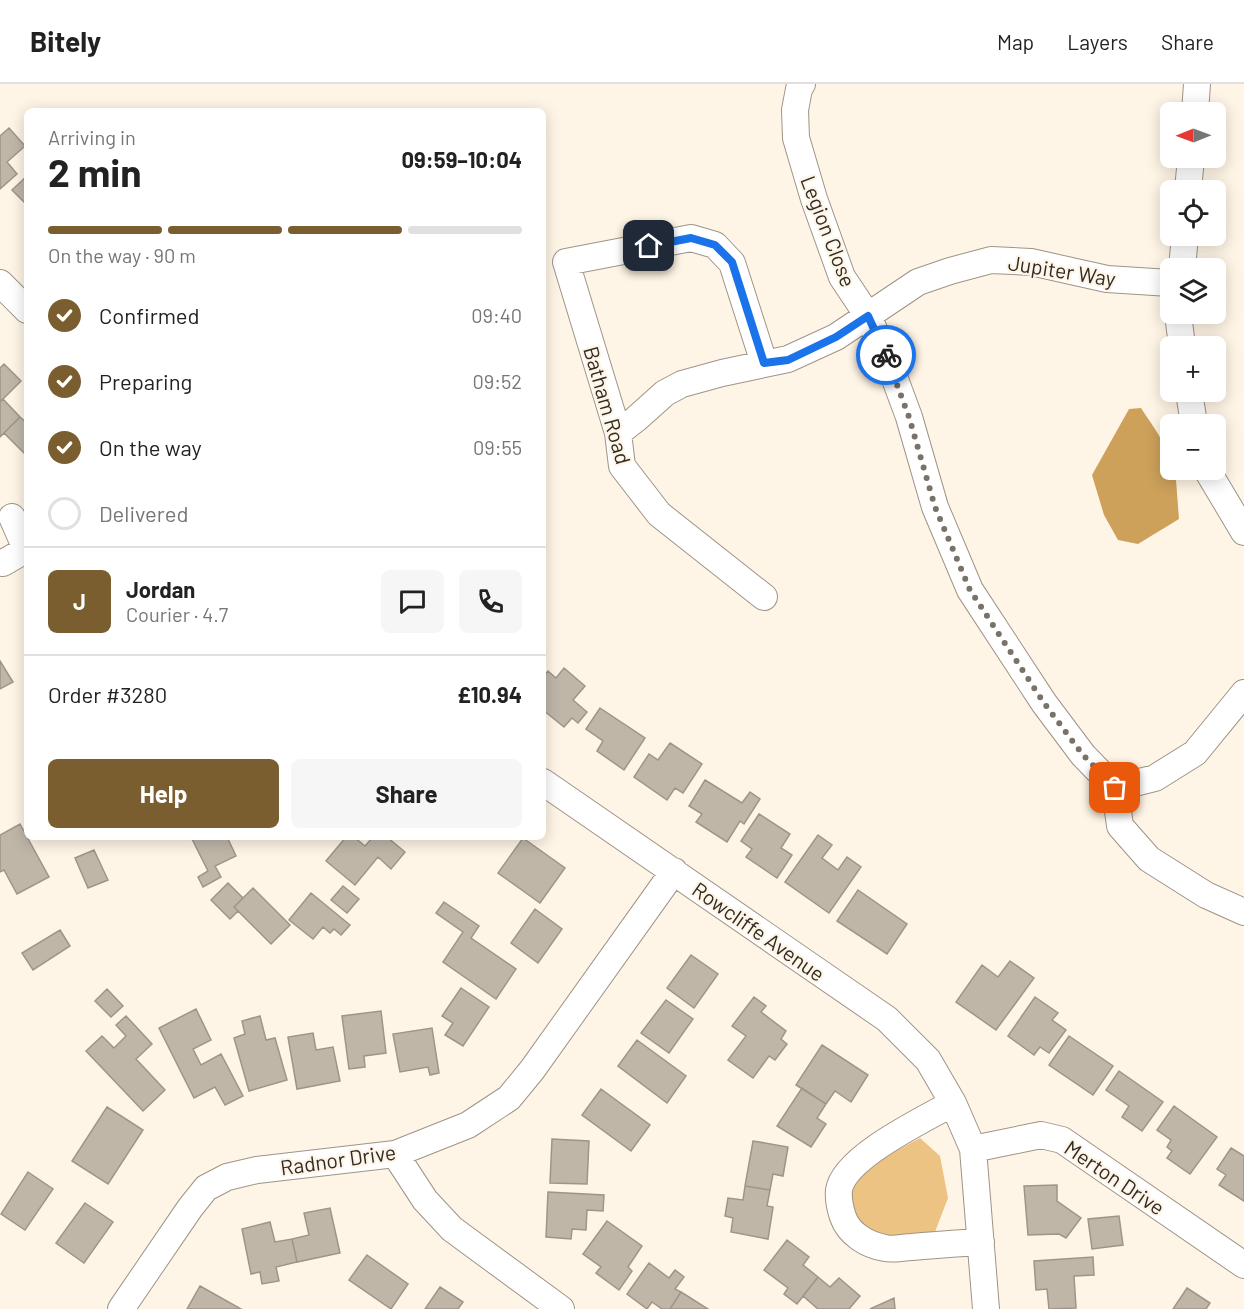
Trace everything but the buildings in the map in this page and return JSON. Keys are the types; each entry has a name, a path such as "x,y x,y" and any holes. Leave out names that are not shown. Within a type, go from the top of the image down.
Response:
{"street":[{"name":"Legion Close","path":"802,84 795,110 796,138 814,199 842,277 868,316 889,363 935,507 970,590 1044,703 1083,755 1115,788"},
{"path":"1196,102 1197,84"},
{"name":"Batham Road","path":"764,363 732,262 715,245 691,238 566,262 618,433 622,466 659,514 764,597"},
{"name":"Jupiter Way","path":"618,433 665,393 682,384 764,363 788,360 836,337 918,282 950,271 991,260 1031,262 1107,279 1160,283"},
{"path":"0,283 24,307"},
{"path":"1214,480 1244,532"},
{"path":"12,517 24,543"},
{"path":"3,563 24,551"},
{"path":"1244,693 1195,753 1155,778 1115,788 1120,826 1149,859 1206,895 1244,912"},
{"name":"Rowcliffe Avenue","path":"546,784 886,1019 928,1060 953,1103 973,1149 986,1309"},
{"name":"Radnor Drive","path":"121,1309 206,1188 227,1177 257,1170 396,1154 468,1125 509,1098 539,1061 674,871"},
{"path":"953,1103 874,1149 856,1163 846,1173 839,1189 840,1207 845,1222 853,1233 868,1243 885,1248 981,1242"},
{"name":"Merton Drive","path":"973,1149 1041,1135 1062,1140 1244,1264"},
{"path":"396,1154 425,1200 452,1229 561,1309"}],"shaded area":[{"path":"1141,408 1160,437 1160,480 1176,480 1179,519 1138,544 1118,540 1104,515 1092,475 1129,409"},
{"path":"920,1138 940,1156 948,1198 933,1237 893,1238 856,1226 850,1197 853,1185 859,1177 879,1161"}],"way so far":[{"path":"886,355 909,417 935,507 970,590 1044,703 1083,755 1115,788"}],"route":[{"path":"649,246 691,238 715,245 732,262 764,363 788,360 836,337 868,316 886,355"}]}
